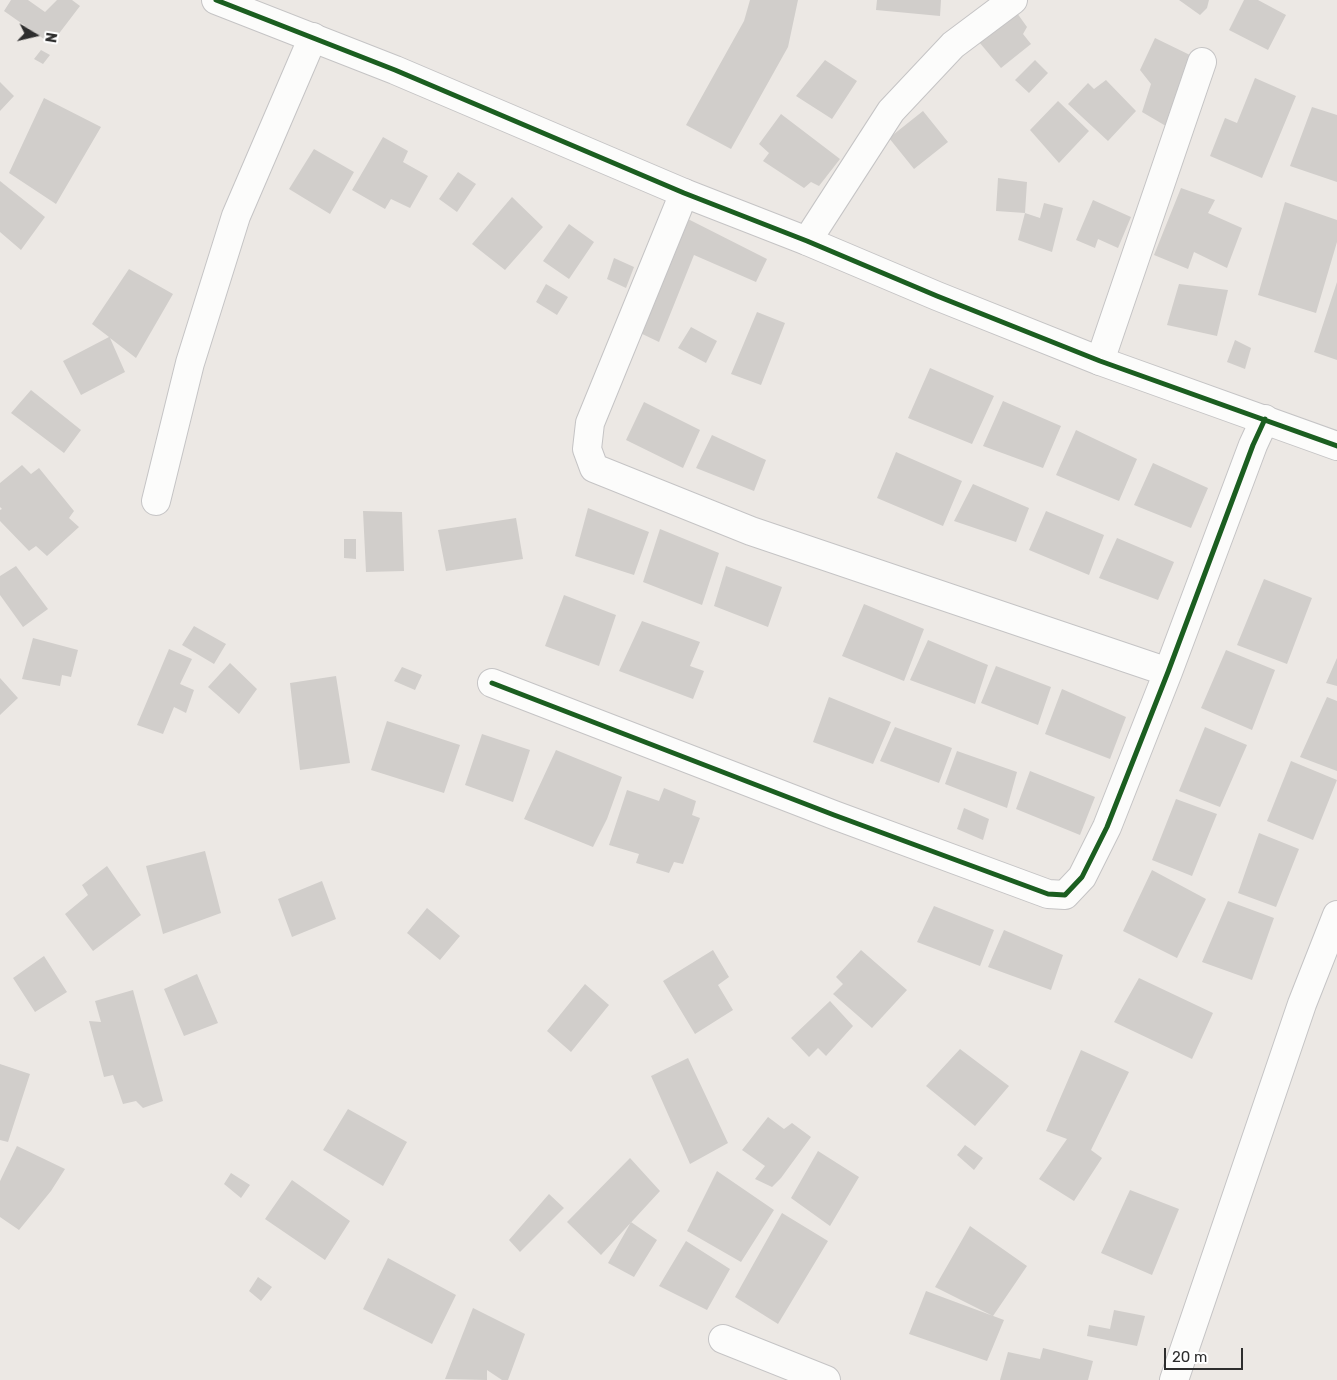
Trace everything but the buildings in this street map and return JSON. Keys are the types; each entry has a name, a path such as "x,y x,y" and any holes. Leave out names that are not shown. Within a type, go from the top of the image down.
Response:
{"street":[{"path":"216,0 396,70 684,193 807,241 937,296 1100,361 1337,446"},
{"path":"807,241 891,111 953,44 1013,0"},
{"path":"156,501 190,362 236,216 312,37"},
{"path":"1100,361 1202,62"},
{"path":"684,193 590,423 587,449 594,468 751,531 1168,672"},
{"path":"492,683 843,819 1048,894 1065,895 1082,877 1108,827 1253,445 1265,419"},
{"path":"1174,1380 1302,1004 1337,915"},
{"path":"723,1339 826,1380"}],"cycle path":[{"path":"216,0 395,70 684,193 807,241 937,296 1100,361 1337,446"},
{"path":"492,683 834,815 1048,894 1065,895 1082,877 1107,827 1168,672 1253,445 1265,419"}]}
